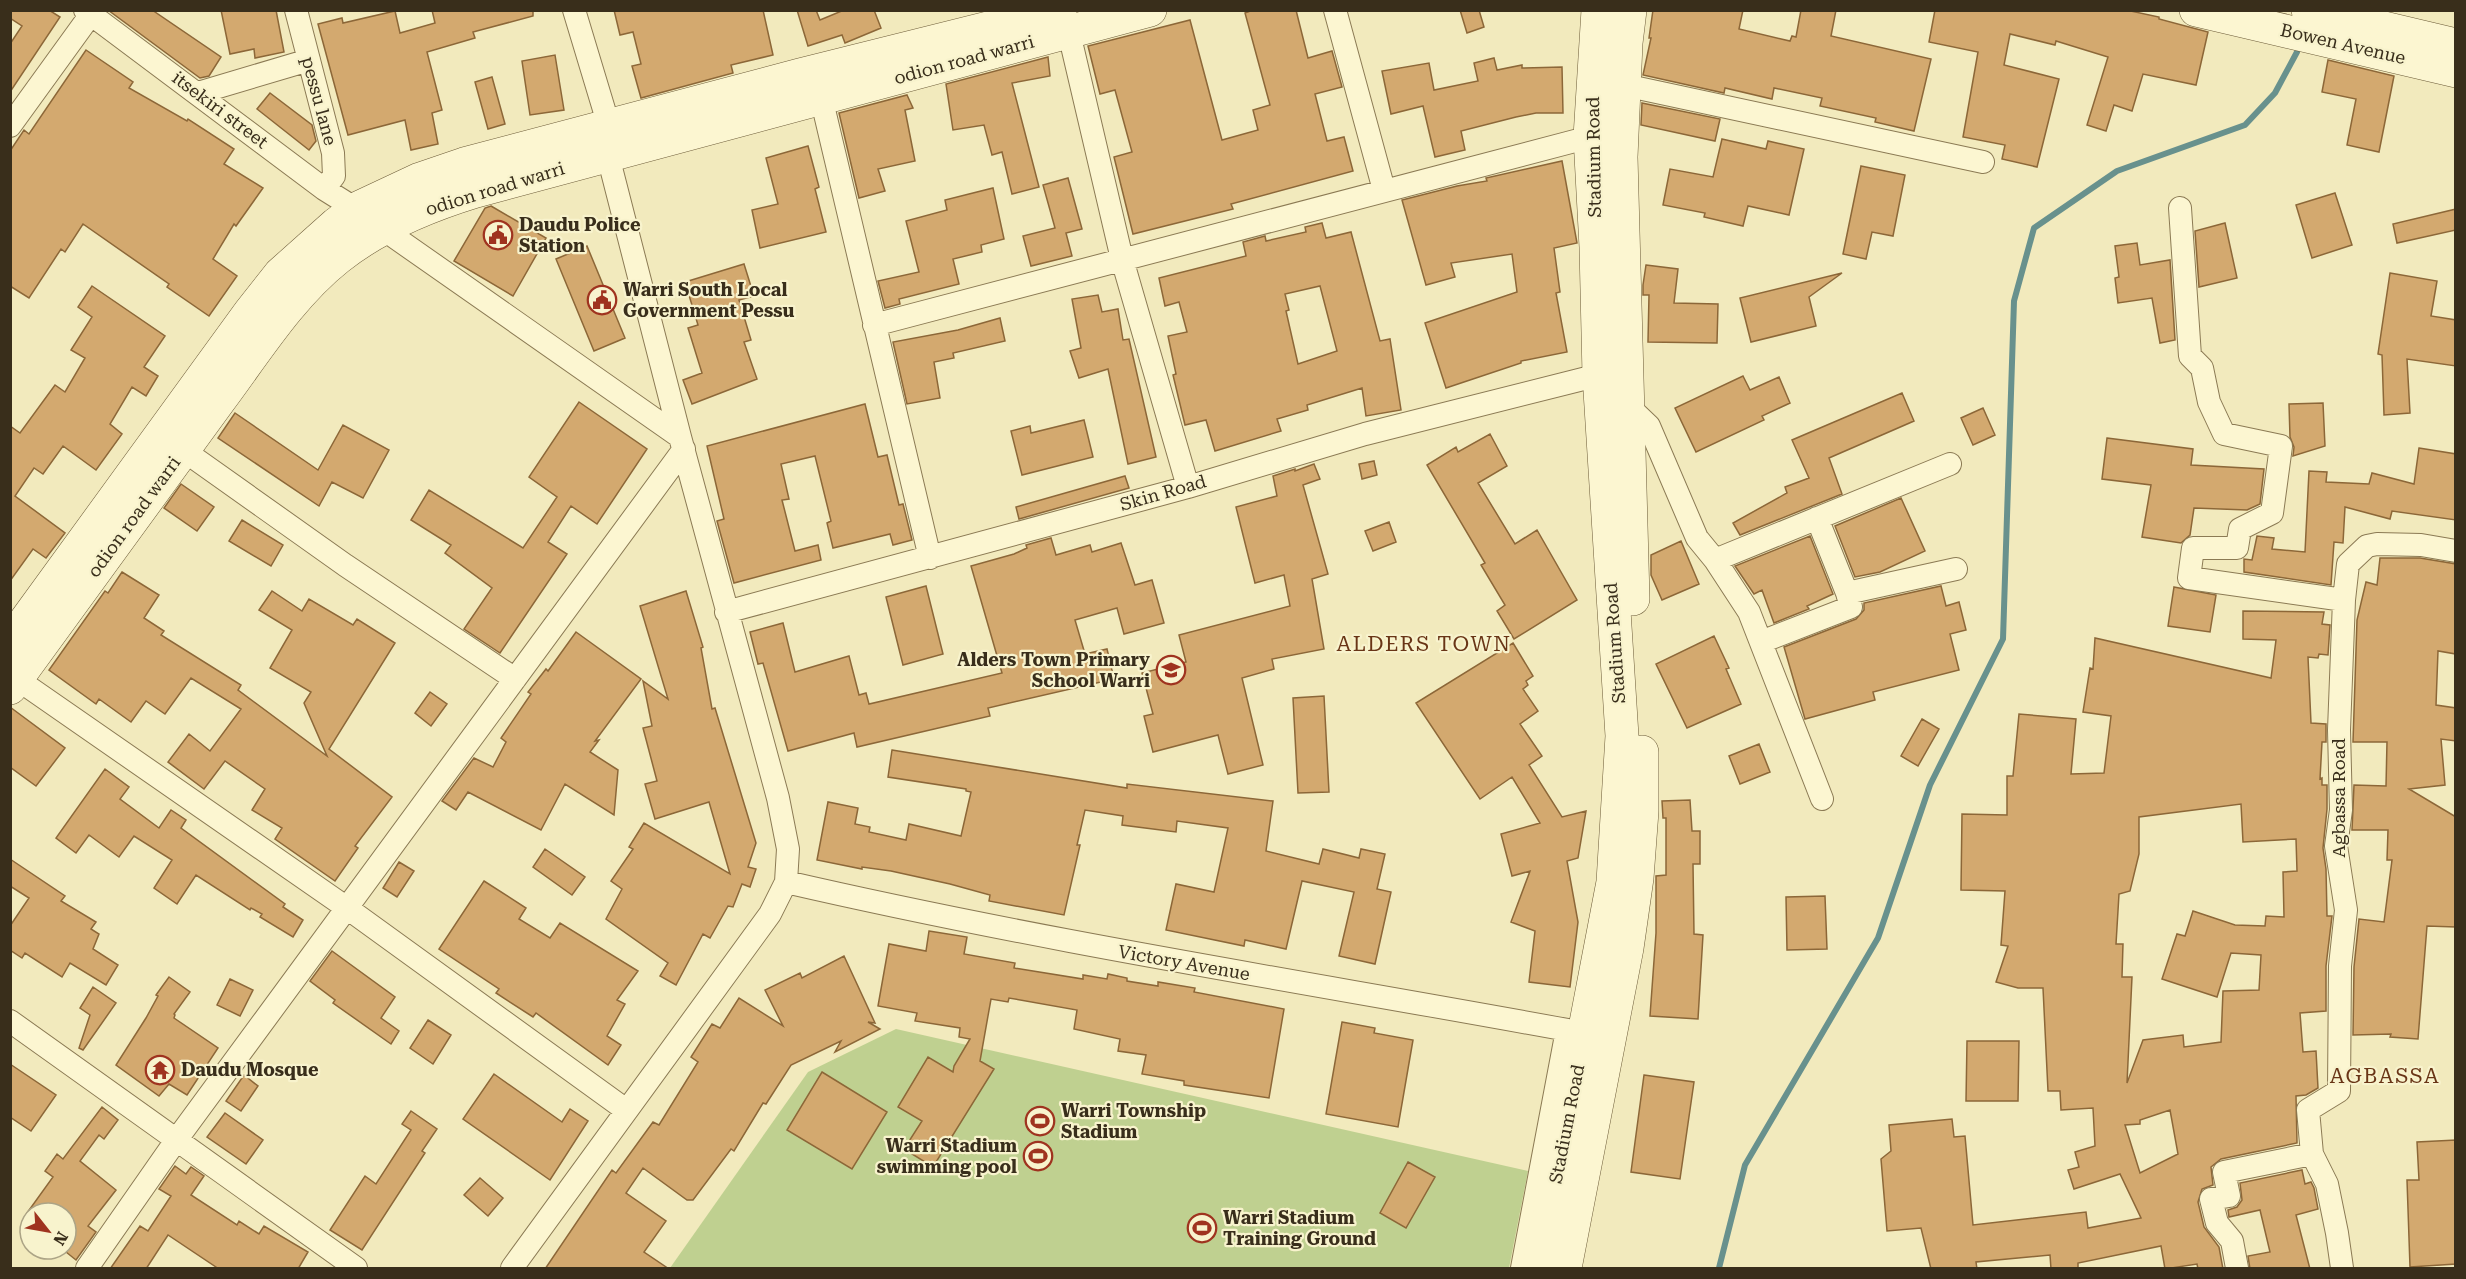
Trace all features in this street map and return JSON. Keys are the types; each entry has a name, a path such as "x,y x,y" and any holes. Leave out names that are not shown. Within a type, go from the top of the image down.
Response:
{"main road":[{"name":"odion road warri","path":"14,683 183,450 294,303 321,273 363,240 445,200 800,75 1060,16 1150,10"},
{"name":"Stadium Road","path":"1539,1269 1576,1031 1613,882 1622,736 1599,375 1596,247 1590,137 1598,10"},
{"name":"Stadium Road","path":"1565,1269 1627,948 1637,878 1642,811 1627,405 1621,157 1626,43 1630,10"},
{"name":"Bowen Avenue","path":"2196,10 2456,71"},
{"name":"Bowen Avenue","path":"2308,10 2456,45"},
{"name":"odion road warri","path":"10,642 274,282 309,248 356,209 399,188 464,164 609,141 820,97 1060,16"}],"street":[{"name":"pessu lane","path":"296,10 333,153 334,176 324,189"},
{"path":"512,1269 770,914 786,882 788,849 778,798 682,443 609,141 574,10"},
{"path":"1335,10 1384,190"},
{"path":"10,126 90,12"},
{"name":"itsekiri street","path":"90,12 324,189 356,209"},
{"path":"1060,16 1122,260 1188,487"},
{"path":"198,93 309,60"},
{"path":"1624,85 1983,162"},
{"path":"820,97 930,558"},
{"path":"874,325 1590,137"},
{"path":"2180,208 2190,356 2202,368 2209,402 2224,434 2281,446 2272,513 2240,529 2237,548 2193,548 2189,578 2344,600"},
{"path":"383,229 682,443"},
{"name":"Skin Road","path":"726,612 1188,487 1365,434 1599,375"},
{"path":"1627,405 1649,426 1697,538 1715,560 1749,612 1822,799"},
{"path":"87,1269 177,1139 515,679 682,443"},
{"path":"183,450 345,565 515,679"},
{"path":"1715,560 1950,464"},
{"path":"1761,642 1851,607 1817,518"},
{"name":"Agbassa Road","path":"2342,1269 2327,1184 2312,1154 2308,1110 2339,1091 2340,966 2346,910 2336,846 2341,810 2339,730 2344,600 2348,564 2367,546 2394,543 2456,551"},
{"path":"1847,593 1956,569"},
{"path":"14,683 347,909 626,1110"},
{"name":"Victory Avenue","path":"786,882 897,908 1158,959 1576,1031"},
{"path":"10,1021 356,1269"},
{"path":"1522,1269 1576,1031"},
{"path":"2236,1269 2232,1241 2217,1223 2211,1198 2229,1196 2224,1172 2312,1154"}],"green space":[{"name":"Warri Township Stadium","path":"896,1029 1528,1171 1509,1268 670,1268 808,1072"}],"building":[{"path":"10,10 49,10 60,17 10,92 10,44 22,26 10,18"},
{"path":"108,10 152,10 221,57 209,76 200,78"},
{"path":"221,10 276,10 284,52 255,58 254,49 230,54"},
{"path":"432,10 533,10 533,16 473,32 475,38 427,52 442,110 432,113 438,144 411,150 405,120 348,135 318,24 342,18 343,23 395,11 400,33 435,23"},
{"path":"614,10 763,10 773,55 731,65 733,73 641,98 632,66 641,64 633,32 620,35"},
{"path":"797,10 816,10 820,20 844,10 874,10 881,28 845,43 842,35 808,46"},
{"path":"1253,10 1296,10 1308,58 1332,51 1342,87 1315,94 1327,141 1344,137 1353,171 1231,204 1233,209 1133,234 1114,157 1132,152 1115,90 1100,94 1088,46 1190,20 1222,140 1258,130 1253,110 1270,105 1245,13"},
{"path":"1460,10 1479,10 1484,27 1467,33"},
{"path":"1653,10 1743,10 1739,29 1790,41 1792,36 1796,37 1801,10 1836,10 1831,36 1931,59 1914,131 1875,122 1876,118 1820,106 1822,98 1774,88 1772,99 1725,88 1724,93 1643,75 1651,38 1649,38"},
{"path":"1935,10 2126,10 2208,32 2196,85 2143,74 2132,111 2114,105 2106,131 2087,125 2108,57 2056,41 2055,45 2010,34 2004,65 2059,79 2037,167 2002,159 2005,145 1963,137 1978,52 1929,42"},
{"path":"86,50 133,82 129,88 187,121 188,119 234,149 224,164 263,188 236,226 234,224 213,259 237,276 209,316 167,287 169,284 83,224 65,252 61,249 29,298 10,286 10,151 24,130 29,134"},
{"path":"555,55 564,110 530,115 522,61"},
{"path":"1048,57 1050,76 1012,83 1039,187 1012,194 1002,152 992,155 984,125 953,130 946,84"},
{"path":"1494,58 1497,70 1522,65 1522,68 1562,67 1563,113 1536,113 1461,131 1465,150 1435,157 1423,106 1391,114 1382,71 1429,63 1434,90 1478,81 1474,63"},
{"path":"2328,60 2394,76 2379,152 2347,145 2356,99 2322,92"},
{"path":"492,77 505,124 488,129 475,82"},
{"path":"270,93 312,125 316,141 309,150 257,109"},
{"path":"907,95 913,108 905,110 915,161 878,169 885,191 859,198 839,113"},
{"path":"1642,103 1720,119 1715,141 1641,125"},
{"path":"1722,139 1766,149 1768,141 1804,149 1789,215 1748,206 1743,226 1704,217 1705,213 1663,205 1670,169 1713,177"},
{"path":"808,146 819,187 815,189 826,232 760,248 752,210 778,204 766,158"},
{"path":"1562,161 1577,243 1554,248 1560,292 1556,293 1567,352 1521,361 1521,363 1446,388 1425,323 1517,292 1512,254 1451,263 1455,277 1426,285 1402,200"},
{"path":"1861,166 1905,175 1893,236 1872,232 1866,259 1843,254"},
{"path":"1068,178 1082,229 1066,233 1072,256 1031,266 1023,236 1055,228 1043,185"},
{"path":"993,188 1004,239 981,245 982,252 953,259 959,284 899,299 900,304 885,308 878,281 919,272 906,221 947,210 945,200"},
{"path":"2335,193 2352,245 2312,258 2296,205"},
{"path":"491,206 546,238 513,296 454,261 485,208"},
{"path":"2456,209 2456,230 2397,243 2393,224"},
{"path":"1322,223 1326,238 1351,232 1380,341 1390,339 1401,410 1366,416 1362,388 1307,405 1308,410 1277,419 1281,431 1215,451 1206,420 1185,425 1173,375 1176,374 1168,336 1187,332 1179,302 1165,306 1159,278 1246,256 1243,242 1265,236 1266,241 1306,232 1305,227","holes":["1320,286 1337,351 1298,364 1286,311 1289,310 1285,294"]},
{"path":"2225,223 2237,278 2199,287 2195,231"},
{"path":"2137,243 2140,265 2170,260 2175,340 2160,343 2152,298 2118,303 2115,278 2119,277 2115,246"},
{"path":"587,246 625,338 594,351 556,259"},
{"path":"744,264 754,296 739,300 751,340 744,342 757,379 692,404 683,380 702,373 688,328 698,325 685,282"},
{"path":"1646,265 1678,269 1674,303 1718,304 1717,343 1648,342 1649,295 1643,295"},
{"path":"1842,273 1809,297 1816,326 1751,342 1740,298"},
{"path":"2390,273 2437,281 2431,316 2456,320 2456,366 2407,359 2410,413 2384,415 2382,355 2378,354"},
{"path":"92,286 165,336 144,367 158,376 146,396 132,387 110,424 122,434 96,470 63,446 43,474 34,468 15,496 65,533 46,558 33,549 10,581 10,426 20,433 55,385 65,392 85,358 71,350 92,317 78,307"},
{"path":"1098,295 1102,312 1118,309 1123,340 1129,339 1156,457 1128,464 1108,369 1079,378 1070,351 1081,348 1072,299"},
{"path":"1000,318 1005,341 953,353 954,358 934,362 940,398 907,404 893,342 958,330"},
{"path":"1743,376 1750,390 1779,377 1790,403 1762,416 1764,420 1696,452 1675,408"},
{"path":"1902,393 1914,421 1829,458 1842,494 1740,535 1733,523 1787,493 1785,487 1809,478 1792,440"},
{"path":"579,402 647,449 597,524 571,506 548,542 567,554 500,653 464,629 492,588 445,553 451,545 411,520 429,490 523,548 557,497 529,477"},
{"path":"2323,403 2325,446 2293,456 2289,404"},
{"path":"865,404 878,457 887,455 899,505 903,504 912,540 893,545 890,534 833,548 827,523 831,521 815,456 781,464 789,499 782,500 795,551 818,545 821,560 734,583 717,521 724,519 707,446"},
{"path":"1983,408 1995,435 1973,445 1961,418"},
{"path":"235,413 318,470 343,425 389,450 363,498 332,482 319,506 218,438"},
{"path":"1084,420 1093,457 1022,475 1011,431 1030,426 1031,433"},
{"path":"1490,434 1507,466 1478,483 1515,544 1537,530 1577,600 1514,639 1497,611 1505,605 1481,565 1485,563 1427,465 1456,447 1458,452"},
{"path":"2107,438 2193,449 2191,465 2264,469 2260,504 2247,510 2194,508 2190,535 2181,543 2142,537 2151,485 2102,479"},
{"path":"2419,448 2456,454 2456,520 2392,511 2390,519 2345,507 2343,543 2334,542 2331,585 2244,572 2244,559 2252,560 2257,536 2274,538 2272,549 2305,552 2309,471 2327,472 2326,482 2369,484 2372,473 2414,484"},
{"path":"1374,461 1377,475 1362,479 1359,464"},
{"path":"1314,464 1320,479 1303,485 1328,574 1312,579 1324,649 1272,659 1274,669 1242,678 1263,765 1228,774 1218,735 1153,752 1144,716 1153,714 1142,673 1186,662 1179,635 1290,606 1284,575 1255,583 1236,507 1277,496 1273,476"},
{"path":"1125,476 1129,488 1019,519 1016,507"},
{"path":"181,484 214,507 197,531 164,508"},
{"path":"1901,498 1925,551 1880,572 1855,577 1835,526"},
{"path":"242,520 283,545 271,566 229,541"},
{"path":"1389,522 1396,542 1373,551 1365,531"},
{"path":"1810,536 1833,594 1807,606 1809,609 1774,623 1762,590 1754,594 1735,566"},
{"path":"1051,538 1056,555 1090,545 1092,552 1121,543 1135,585 1152,580 1164,623 1124,634 1117,608 1075,620 1085,654 1107,649 1114,679 988,708 990,716 857,747 854,733 788,751 763,663 758,664 750,632 783,623 795,672 849,656 859,695 866,693 869,704 1002,673 971,566 1014,554 1027,548 1026,545"},
{"path":"1681,541 1699,584 1662,600 1651,575 1651,555"},
{"path":"2380,558 2420,558 2456,564 2456,654 2438,651 2436,705 2456,708 2456,741 2441,739 2445,785 2409,789 2456,817 2456,927 2427,926 2418,1039 2390,1037 2391,1034 2353,1035 2354,967 2359,919 2384,922 2392,860 2387,860 2388,830 2352,830 2354,785 2386,786 2387,742 2353,742 2357,620 2366,582 2377,585"},
{"path":"122,572 159,595 144,618 164,631 161,635 241,685 238,690 327,756 304,703 311,692 270,668 292,630 259,610 272,591 302,611 309,599 353,625 357,619 395,643 329,749 392,797 355,846 358,848 335,881 275,839 282,828 252,810 265,789 225,761 204,789 168,762 189,734 210,751 241,709 191,678 165,714 146,701 131,722 99,699 96,704 49,670 105,591 108,593"},
{"path":"926,586 943,654 903,665 886,597"},
{"path":"1941,586 1946,606 1959,602 1966,630 1950,634 1959,670 1873,692 1875,700 1805,719 1784,647 1856,619 1864,610 1864,603"},
{"path":"2174,587 2216,595 2210,632 2168,626"},
{"path":"686,591 703,647 701,648 712,709 715,708 756,843 748,867 756,869 750,887 742,884 733,907 728,906 710,938 703,934 676,985 660,976 668,963 606,919 622,889 611,881 633,849 629,847 644,823 730,874 709,802 655,819 645,784 657,781 643,728 652,726 643,681 668,699 640,606"},
{"path":"2243,611 2324,612 2322,624 2330,625 2328,655 2319,654 2318,658 2308,657 2311,723 2326,724 2326,742 2322,742 2320,779 2322,778 2322,785 2327,785 2323,848 2327,916 2332,916 2326,966 2326,1011 2300,1013 2303,1052 2316,1051 2318,1088 2306,1095 2296,1096 2297,1143 2221,1159 2211,1167 2213,1185 2202,1189 2198,1202 2204,1227 2219,1247 2223,1269 2198,1269 2197,1264 2165,1269 2161,1246 2078,1263 2078,1269 2051,1269 2050,1255 1976,1262 1977,1269 1931,1269 1921,1228 1887,1231 1881,1159 1891,1151 1889,1125 1952,1119 1954,1137 1965,1136 1973,1225 2086,1212 2088,1228 2141,1218 2120,1174 2074,1189 2068,1170 2079,1167 2075,1152 2095,1146 2093,1108 2061,1110 2060,1091 2048,1091 2043,988 2018,988 1996,982 2008,946 2001,945 2005,891 1961,890 1962,814 2007,815 2007,776 2013,776 2019,714 2076,719 2071,774 2104,773 2111,716 2083,712 2090,668 2093,669 2095,638 2271,678 2276,640 2243,639","holes":["2241,804 2243,842 2296,839 2297,871 2283,872 2284,917 2266,916 2265,926 2235,925 2193,911 2185,936 2177,934 2162,979 2217,997 2231,953 2261,955 2259,990 2223,991 2221,1042 2184,1047 2183,1035 2143,1040 2127,1083 2132,977 2122,977 2123,944 2116,944 2119,894 2130,891 2139,854 2139,817","2170,1110 2178,1154 2140,1173 2125,1125 2140,1124 2140,1120"]},
{"path":"576,632 641,679 595,741 599,740 590,752 618,770 614,815 565,784 541,830 468,792 456,810 442,801 474,758 493,767 506,742 501,738 531,694 528,692 546,669 548,671"},
{"path":"1714,636 1729,668 1726,669 1741,704 1687,728 1656,664"},
{"path":"1513,643 1533,676 1526,681 1528,685 1523,689 1538,711 1520,724 1542,756 1529,765 1562,817 1586,811 1578,858 1567,861 1578,922 1570,987 1529,982 1535,931 1511,922 1530,871 1512,876 1501,834 1540,823 1512,777 1480,799 1416,703"},
{"path":"430,692 447,704 431,726 415,713"},
{"path":"1324,696 1329,792 1298,793 1293,698"},
{"path":"10,707 65,748 36,786 10,767"},
{"path":"1922,719 1939,729 1918,766 1901,756"},
{"path":"1759,744 1770,772 1740,784 1729,756"},
{"path":"892,750 1127,788 1127,784 1273,801 1266,851 1319,864 1323,849 1359,858 1361,849 1385,854 1377,889 1391,892 1375,964 1339,956 1354,892 1302,881 1286,949 1245,940 1244,946 1166,930 1176,884 1214,892 1228,828 1177,821 1176,832 1122,825 1123,816 1085,810 1077,845 1080,845 1064,915 989,901 990,895 950,884 891,871 862,867 862,869 817,860 828,802 858,808 855,824 870,827 869,832 906,840 909,824 961,836 971,792 966,789 888,777"},
{"path":"105,769 129,787 120,799 159,828 171,810 186,820 181,828 285,904 283,907 303,920 293,937 260,917 262,914 251,908 250,910 196,875 177,904 154,888 172,860 134,836 119,857 89,835 76,853 56,838"},
{"path":"1690,800 1692,831 1700,831 1700,864 1693,864 1694,934 1703,935 1698,1019 1650,1016 1656,933 1656,876 1666,875 1666,818 1663,818 1662,801"},
{"path":"545,849 585,877 572,895 533,867"},
{"path":"10,859 65,896 61,901 96,922 91,929 99,934 93,949 118,965 106,985 70,963 62,977 25,953 22,958 10,950 10,926 29,898 10,886"},
{"path":"399,862 414,871 397,897 383,888"},
{"path":"484,881 526,908 519,919 550,938 560,923 638,971 617,1000 625,1004 607,1036 621,1045 608,1065 536,1013 533,1017 496,993 499,989 439,949"},
{"path":"1825,896 1827,949 1787,950 1786,897"},
{"path":"929,931 967,937 964,954 1015,963 1014,968 1083,979 1083,975 1107,979 1108,974 1127,978 1127,981 1158,986 1158,982 1195,988 1194,992 1284,1009 1269,1098 1184,1085 1184,1081 1142,1074 1146,1055 1118,1051 1120,1039 1074,1029 1077,1010 1009,998 1008,1002 991,999 980,1061 994,1069 933,1167 904,1149 922,1121 898,1107 928,1057 953,1072 954,1066 970,1039 959,1037 960,1028 915,1021 917,1013 878,1006 889,944 926,951"},
{"path":"332,951 395,997 381,1018 399,1031 391,1044 333,1003 335,1000 310,981"},
{"path":"844,956 875,1023 868,1022 880,1029 835,1052 841,1041 791,1065 766,1104 763,1103 734,1151 731,1149 693,1200 687,1200 643,1168 626,1193 666,1221 644,1252 669,1269 545,1269 612,1170 616,1173 653,1122 659,1125 698,1062 691,1057 712,1024 720,1028 739,998 783,1026 765,990 800,973 802,978"},
{"path":"169,977 190,992 174,1014 174,1018 218,1048 187,1095 169,1084 159,1096 116,1065 146,1018 158,996 156,995"},
{"path":"230,979 253,990 240,1016 217,1005"},
{"path":"93,987 116,1003 83,1050 79,1048 90,1015 80,1008"},
{"path":"428,1020 451,1035 433,1064 410,1048"},
{"path":"1342,1022 1375,1028 1374,1033 1413,1040 1398,1127 1326,1114"},
{"path":"1967,1041 2019,1041 2018,1101 1966,1101"},
{"path":"10,1064 56,1095 31,1131 10,1117"},
{"path":"822,1072 887,1112 852,1169 787,1130"},
{"path":"494,1074 562,1122 570,1109 588,1121 550,1180 463,1119"},
{"path":"244,1075 258,1086 241,1111 226,1101"},
{"path":"1644,1075 1694,1082 1680,1179 1631,1172"},
{"path":"102,1107 118,1120 104,1139 99,1135 80,1161 116,1190 88,1226 96,1232 78,1257 78,1201 36,1201 53,1177 45,1171 57,1154 63,1159"},
{"path":"411,1111 437,1129 422,1151 425,1153 362,1250 330,1230 365,1176 376,1184 411,1130 402,1124"},
{"path":"225,1113 263,1140 246,1164 207,1137"},
{"path":"2456,1140 2456,1264 2410,1267 2407,1180 2419,1180 2417,1142"},
{"path":"1408,1162 1435,1177 1406,1228 1380,1213"},
{"path":"175,1166 186,1174 191,1167 204,1176 191,1195 237,1225 239,1221 259,1234 264,1226 308,1252 298,1269 219,1269 168,1235 146,1269 110,1269 140,1226 148,1231 171,1196 159,1189"},
{"path":"2302,1170 2305,1184 2311,1182 2314,1188 2318,1209 2296,1215 2310,1269 2250,1269 2248,1256 2270,1252 2260,1210 2229,1217 2228,1210 2237,1207 2242,1200 2240,1183"},
{"path":"480,1178 503,1198 488,1216 464,1195"}],"waterway":[{"path":"1719,1268 1745,1165 1878,938 1930,785 2003,639 2014,301 2034,228 2117,171 2245,125 2275,93 2297,52"}],"place":[{"name":"Daudu Police Station","path":"498,235"},
{"name":"Warri South Local Government Pessu","path":"602,300"},
{"name":"Alders Town Primary School Warri","path":"1171,670"},
{"name":"Daudu Mosque","path":"160,1070"},
{"name":"Warri Township Stadium","path":"1040,1121"},
{"name":"Warri Stadium swimming pool","path":"1038,1156"},
{"name":"Warri Stadium Training Ground","path":"1202,1228"}],"district":[{"name":"ALDERS TOWN","path":"1424,644"},
{"name":"AGBASSA","path":"2385,1076"}]}
